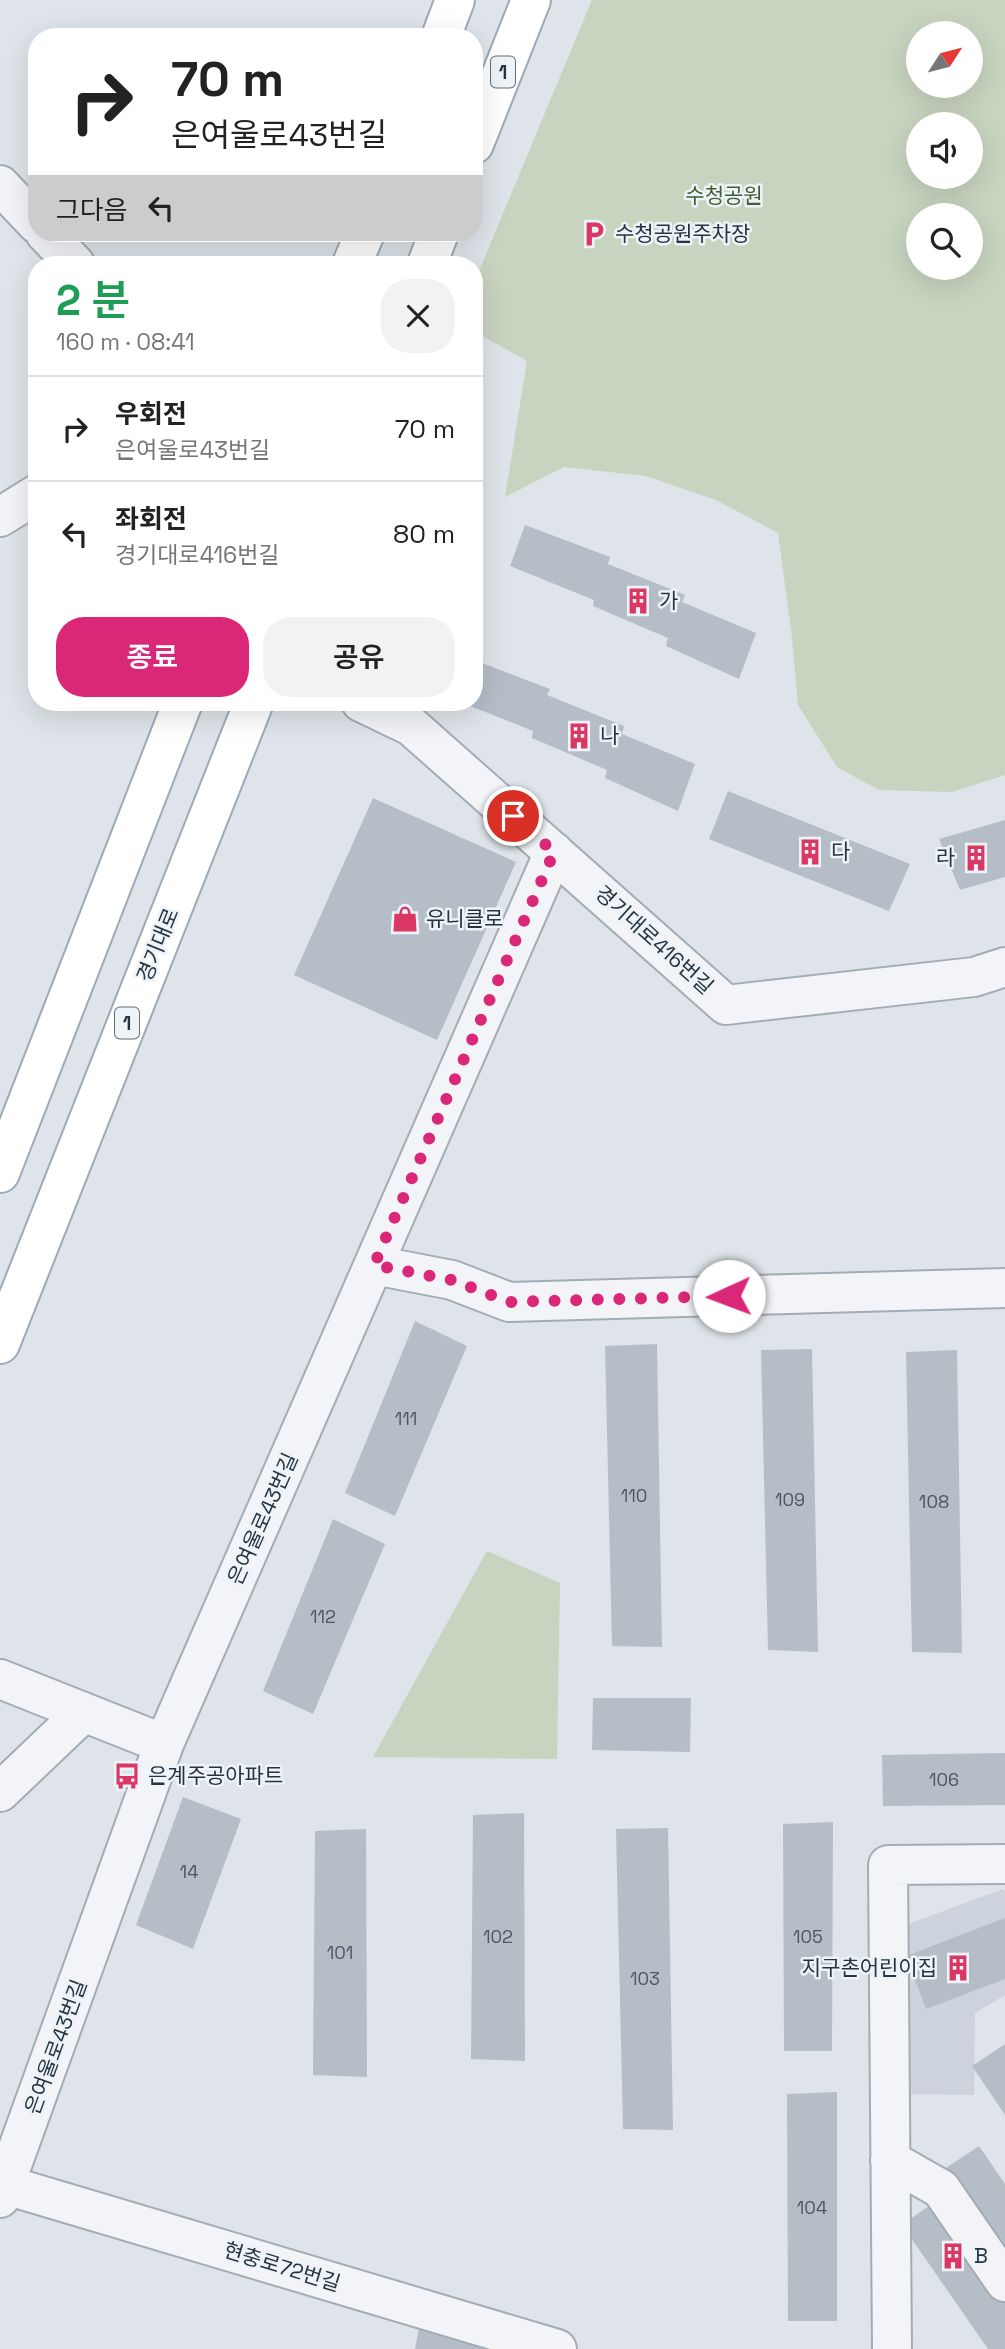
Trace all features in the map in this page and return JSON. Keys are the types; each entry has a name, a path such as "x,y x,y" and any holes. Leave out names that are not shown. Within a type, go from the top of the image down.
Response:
{"main road":[{"path":"444,28 455,0"},
{"name":"1","path":"483,121 531,0"},
{"path":"0,1173 180,711"},
{"name":"경기대로","path":"0,1344 250,711"}],"street":[{"path":"0,185 28,215"},
{"path":"54,242 67,256"},
{"path":"0,517 28,500"},
{"name":"경기대로416번길","path":"380,711 411,726 726,1005 974,977 1005,967"},
{"name":"은여울로43번길","path":"3,2192 164,1744 554,852"},
{"path":"374,1265 452,1280 509,1302 1005,1288"},
{"path":"0,1679 164,1744"},
{"path":"0,1792 84,1712"},
{"path":"892,2349 888,1865 1005,1864"},
{"path":"890,2160 941,2189 1005,2282"},
{"name":"현충로72번길","path":"3,2192 558,2349"}],"shaded area":[{"path":"1003,1889 1005,1995 975,2013 974,2095 899,2094 895,1929"}],"green space":[{"name":"수청공원","path":"592,0 1005,0 1005,775 952,792 879,790 837,767 798,705 778,533 716,500 646,476 564,467 505,497 527,361 483,336 483,261"},
{"path":"487,1551 560,1583 557,1759 373,1757"}],"building":[{"name":"가","path":"525,525 610,557 608,564 685,595 682,602 756,633 739,679 666,646 668,638 593,606 594,600 510,566"},
{"name":"나","path":"483,663 550,689 547,695 624,726 622,734 695,764 678,811 605,778 607,770 532,738 533,731 483,711"},
{"name":"다","path":"728,791 910,864 889,911 709,839"},
{"name":"유니클로","path":"373,798 516,862 437,1040 294,975"},
{"name":"라","path":"1005,820 1005,877 960,890 939,839"},
{"path":"415,1321 467,1346 395,1516 345,1493"},
{"path":"657,1344 662,1647 612,1646 605,1346"},
{"path":"812,1349 818,1652 768,1650 761,1350"},
{"path":"957,1350 962,1653 912,1652 906,1352"},
{"path":"333,1519 385,1544 313,1714 263,1691"},
{"path":"593,1698 691,1698 690,1752 592,1750"},
{"path":"1005,1753 1005,1805 883,1806 882,1755"},
{"path":"183,1797 241,1819 193,1949 136,1925"},
{"path":"524,1813 525,2061 471,2059 473,1815"},
{"path":"833,1822 832,2051 784,2051 783,1824"},
{"path":"668,1828 673,2130 623,2129 616,1829"},
{"path":"366,1829 367,2077 313,2075 315,1831"},
{"name":"지구촌어린이집","path":"1005,1918 1005,1979 926,2009 906,1956"},
{"path":"1005,2044 1005,2115 972,2066"},
{"path":"837,2092 837,2321 788,2321 787,2094"},
{"path":"979,2146 1005,2184 1005,2275 937,2174"},
{"name":"B","path":"943,2196 1005,2287 1005,2349 988,2349 902,2225"},
{"path":"419,2328 489,2348 489,2349 415,2349"}],"place":[{"name":"수청공원주차장","path":"594,234"},
{"name":"가","path":"638,601"},
{"name":"나","path":"579,736"},
{"name":"다","path":"810,852"},
{"name":"라","path":"976,858"},
{"name":"유니클로","path":"405,919"},
{"name":"은계주공아파트","path":"127,1776"},
{"name":"지구촌어린이집","path":"958,1968"},
{"name":"B","path":"953,2256"}],"route":[{"path":"513,816 554,852 374,1265 452,1280 509,1302 729,1296"}]}
